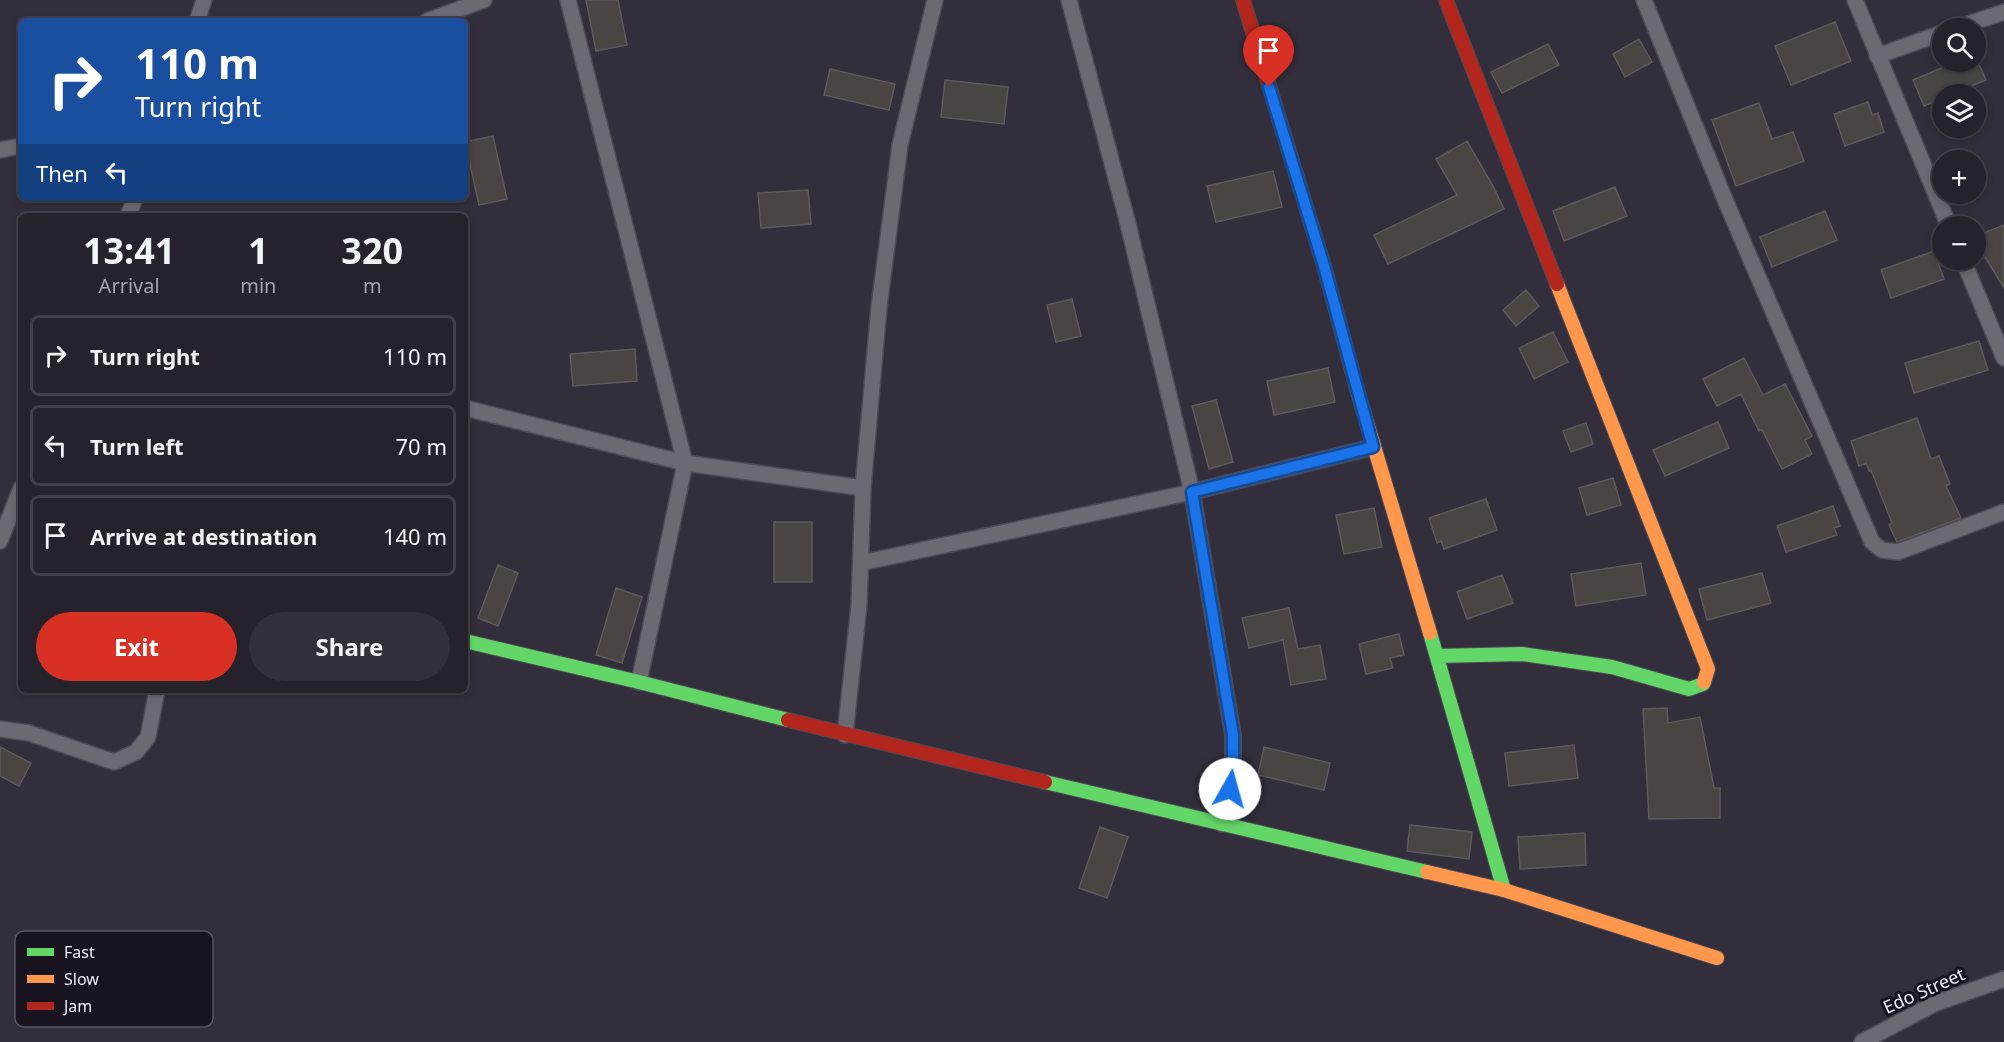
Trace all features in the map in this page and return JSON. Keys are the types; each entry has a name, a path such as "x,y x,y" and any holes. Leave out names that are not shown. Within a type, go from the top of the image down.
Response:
{"street":[{"path":"198,18 204,0"},
{"path":"435,18 484,0"},
{"path":"568,0 686,463 639,682"},
{"path":"845,735 860,605 863,488 879,308 900,145 935,0"},
{"path":"1070,0 1128,224 1192,492 1233,735 1233,772 1222,824"},
{"path":"1243,0 1324,266 1373,447 1437,656 1504,890"},
{"path":"1437,656 1522,654 1612,667 1689,689 1703,684 1708,669 1446,0"},
{"path":"1644,0 1726,202 1872,542 1882,550 1898,552 2004,512"},
{"path":"1855,0 1945,216"},
{"path":"1986,18 2004,12"},
{"path":"1877,56 1932,37"},
{"path":"0,150 18,147"},
{"path":"1967,270 2004,358"},
{"path":"468,409 686,463 863,488"},
{"path":"861,563 1192,492 1373,447"},
{"path":"0,541 15,520 18,504"},
{"path":"468,642 639,682 845,735 1504,890 1718,958"},
{"path":"0,729 29,733 114,762 136,752 148,737 156,693"},
{"name":"Edo Street","path":"1862,1042 1934,1004 2004,979"}],"building":[{"path":"586,0 618,0 627,45 596,51"},
{"path":"1835,22 1851,61 1791,85 1775,46"},
{"path":"1639,39 1652,62 1625,77 1613,54"},
{"path":"1548,44 1559,65 1502,93 1491,72"},
{"path":"830,69 895,84 889,110 824,95"},
{"path":"1932,72 1982,72 1986,80 1976,84 1932,84 1932,102 1924,106 1913,80"},
{"path":"945,80 1008,87 1004,124 941,117"},
{"path":"1868,102 1872,115 1878,113 1884,132 1845,146 1834,114"},
{"path":"1759,103 1772,139 1793,132 1804,161 1736,186 1712,120"},
{"path":"493,136 507,199 479,205 468,156 468,141"},
{"path":"1467,141 1504,209 1388,264 1374,235 1457,195 1436,159"},
{"path":"1273,171 1282,207 1216,222 1207,186"},
{"path":"1615,187 1627,216 1564,241 1553,211"},
{"path":"808,190 811,224 761,228 758,193"},
{"path":"1825,211 1837,240 1772,267 1760,237"},
{"path":"2004,225 2004,288 1986,259 1986,232"},
{"path":"1932,252 1932,270 1941,270 1944,279 1891,298 1881,270"},
{"path":"1526,290 1539,306 1516,326 1503,310"},
{"path":"1072,299 1081,336 1056,342 1047,305"},
{"path":"1553,332 1568,362 1534,379 1519,348"},
{"path":"1979,341 1988,370 1914,393 1905,363"},
{"path":"635,349 637,381 573,386 570,354"},
{"path":"1744,358 1763,395 1785,384 1812,436 1805,440 1812,454 1782,469 1762,430 1759,431 1741,394 1717,406 1703,379"},
{"path":"1328,368 1335,402 1274,415 1267,381"},
{"path":"1216,400 1233,462 1209,469 1192,406"},
{"path":"1917,418 1931,459 1939,456 1950,484 1946,486 1961,518 1897,542 1871,470 1869,471 1866,463 1859,466 1851,441"},
{"path":"1718,422 1729,448 1665,476 1653,450"},
{"path":"1586,423 1593,444 1571,452 1563,431"},
{"path":"1613,478 1621,505 1587,515 1579,488"},
{"path":"1486,499 1497,530 1444,549 1441,541 1437,543 1429,518"},
{"path":"1833,506 1840,526 1834,528 1837,535 1786,552 1777,526"},
{"path":"1374,508 1382,547 1344,554 1336,515"},
{"path":"774,522 812,522 812,582 774,582"},
{"path":"1641,563 1646,595 1576,606 1571,574"},
{"path":"498,565 518,573 498,626 478,618"},
{"path":"1762,573 1771,603 1707,620 1699,589"},
{"path":"1502,575 1513,603 1467,619 1457,592"},
{"path":"616,588 642,597 622,663 596,655"},
{"path":"1289,608 1298,649 1320,645 1326,679 1291,685 1283,640 1249,648 1242,618"},
{"path":"1399,634 1404,655 1390,658 1393,668 1366,674 1359,644"},
{"path":"1667,708 1668,723 1700,717 1714,788 1720,788 1720,818 1649,819 1643,709"},
{"path":"1574,745 1578,778 1509,786 1505,753"},
{"path":"0,747 31,763 19,786 0,776"},
{"path":"1264,747 1330,763 1324,790 1258,775"},
{"path":"1410,825 1472,832 1469,859 1407,851"},
{"path":"1100,827 1128,837 1107,898 1079,888"},
{"path":"1585,833 1586,865 1520,869 1518,837"}],"traffic: fast":[{"path":"1430,633 1504,890"},
{"path":"468,642 788,720"},
{"path":"1437,656 1522,654 1612,667 1689,689 1704,682"},
{"path":"1045,782 1427,872"}],"traffic: slow":[{"path":"1557,284 1708,669 1704,682"},
{"path":"1358,393 1430,633"},
{"path":"1427,872 1504,890 1717,958"}],"traffic: jam":[{"path":"1243,0 1324,266 1358,393"},
{"path":"1446,0 1557,284"},
{"path":"788,720 1045,782"}],"route":[{"path":"1230,789 1233,772 1233,735 1192,492 1373,447 1324,266 1269,87"}]}
